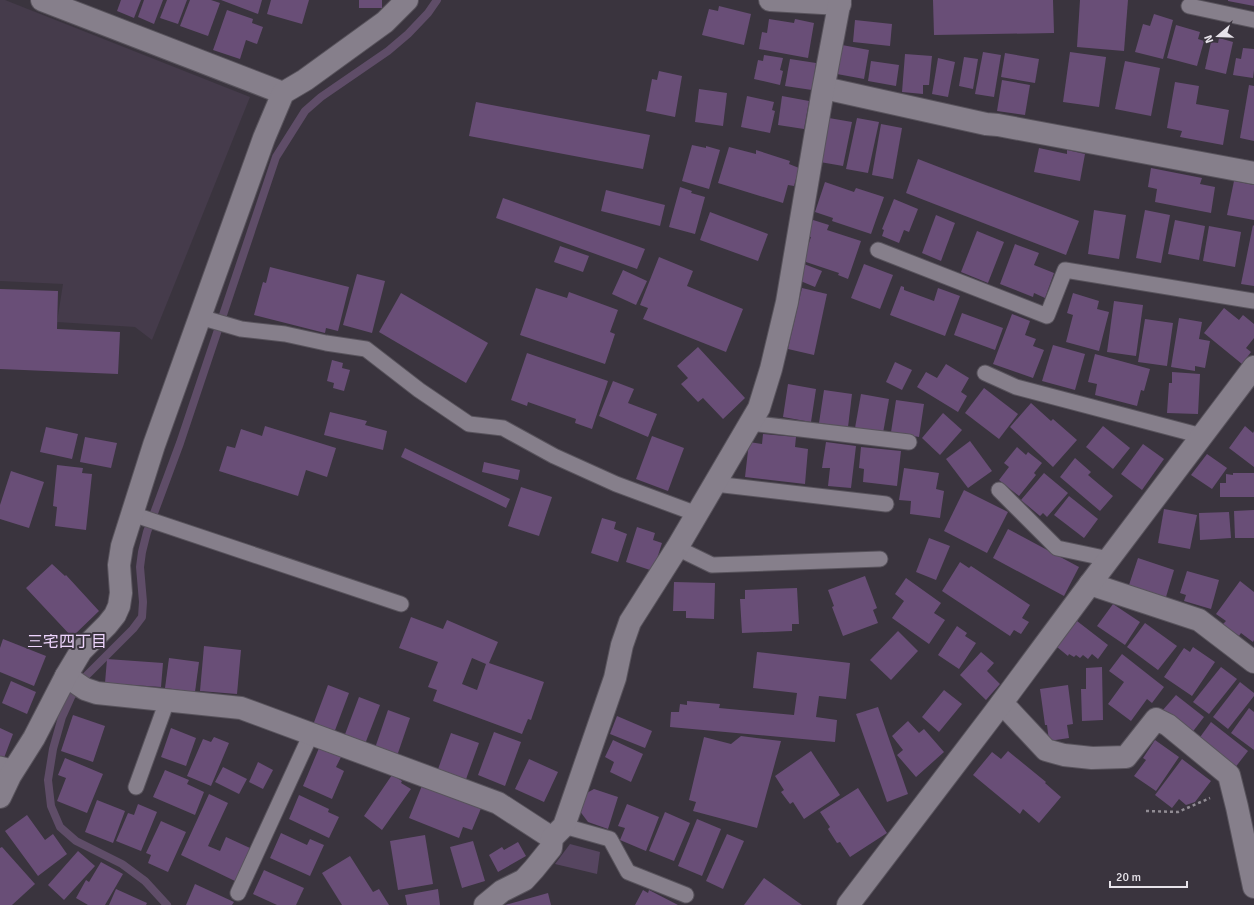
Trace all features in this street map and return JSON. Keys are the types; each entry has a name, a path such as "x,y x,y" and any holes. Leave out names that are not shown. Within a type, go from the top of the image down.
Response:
{"street":[{"path":"42,0 283,93"},
{"path":"0,797 8,766 34,738 75,682 81,651 116,615 121,593 119,565 122,546 137,516 154,445 204,319 264,138 283,93 310,76 380,26 407,0"},
{"path":"485,905 502,891 524,880 551,848 613,684 622,645 630,622 677,548 750,424 758,408 771,369 787,302 840,2 770,0"},
{"path":"824,88 986,124 1254,173"},
{"path":"848,905 1002,703 1254,367"},
{"path":"1090,584 1199,620 1254,662"},
{"path":"75,682 97,693 240,708 498,803 558,832"},
{"path":"1002,703 1046,750 1064,755 1092,758 1126,757 1156,719 1168,725 1229,775 1254,887"}],"lane":[{"path":"1189,6 1254,20"},
{"path":"878,250 1047,316 1065,270 1254,301"},
{"path":"204,319 232,328 284,334 326,343 366,349 419,390 469,424 503,428 554,456 616,484 697,514"},
{"path":"985,373 1016,387 1202,436"},
{"path":"750,424 909,442"},
{"path":"715,484 886,504"},
{"path":"999,490 1057,548 1109,559"},
{"path":"137,516 401,604"},
{"path":"677,548 712,565 880,559"},
{"path":"136,787 167,700"},
{"path":"238,893 311,734"},
{"path":"558,832 610,839 628,872 686,895"}],"path":[{"path":"1146,811 1178,812 1212,798"}],"shaded area":[{"path":"0,0 5,0 250,97 152,340 135,327 57,322 63,284 0,281"},
{"path":"570,844 600,852 597,874 555,864"}],"building":[{"path":"121,0 141,0 134,18 117,11"},
{"path":"144,0 163,0 154,24 138,17"},
{"path":"167,0 187,0 178,24 160,18"},
{"path":"190,0 211,0 220,3 208,36 180,26"},
{"path":"221,0 262,0 258,14"},
{"path":"271,0 309,0 302,24 267,14"},
{"path":"359,0 382,0 382,8 359,8"},
{"path":"933,0 1053,0 1054,33 934,35"},
{"path":"1080,0 1128,0 1124,51 1077,47"},
{"path":"1254,0 1254,6 1228,1"},
{"path":"719,6 751,14 744,45 702,35 709,9 718,11"},
{"path":"227,10 253,19 252,23 263,27 257,44 246,40 240,59 213,50"},
{"path":"1154,14 1173,20 1163,59 1135,52 1143,24 1150,26"},
{"path":"769,19 794,23 795,19 814,23 808,58 759,49 762,32 767,33"},
{"path":"855,20 892,24 890,46 853,42"},
{"path":"1176,25 1200,32 1198,39 1204,41 1197,66 1167,58"},
{"path":"1219,38 1233,42 1226,74 1205,69 1211,42 1218,43"},
{"path":"842,45 869,50 864,79 837,74"},
{"path":"1243,48 1254,49 1253,78 1233,75 1236,58 1241,59"},
{"path":"983,52 1001,55 994,97 975,94"},
{"path":"1070,52 1106,57 1099,107 1063,102"},
{"path":"1005,53 1039,59 1035,83 1001,77"},
{"path":"905,54 932,56 929,85 923,85 923,94 902,92"},
{"path":"764,55 783,58 780,70 783,71 780,85 754,79 758,60 763,61"},
{"path":"964,57 978,59 973,89 959,86"},
{"path":"938,58 955,62 948,97 932,94"},
{"path":"790,59 816,63 812,90 785,86"},
{"path":"871,61 899,65 896,86 868,81"},
{"path":"1125,61 1160,68 1151,116 1115,109"},
{"path":"659,71 682,76 675,117 646,111 652,79 657,80"},
{"path":"1002,80 1030,85 1025,115 997,111"},
{"path":"1175,82 1199,86 1196,104 1229,110 1223,145 1180,137 1182,131 1167,128"},
{"path":"1249,85 1254,86 1254,141 1240,138"},
{"path":"699,89 727,93 723,126 695,122"},
{"path":"747,96 774,102 772,110 775,111 770,133 741,127"},
{"path":"782,96 809,101 804,129 778,125"},
{"path":"476,102 650,135 643,169 469,136"},
{"path":"829,118 852,122 843,166 820,162"},
{"path":"857,118 879,122 868,173 846,169"},
{"path":"881,124 902,128 893,179 872,175"},
{"path":"692,145 706,148 706,146 720,150 709,189 682,181"},
{"path":"729,147 756,154 756,150 790,161 789,164 799,168 794,186 788,185 783,203 718,183"},
{"path":"1039,148 1067,154 1067,150 1085,154 1080,181 1034,172"},
{"path":"918,159 1079,221 1066,255 906,193"},
{"path":"1151,168 1202,178 1200,184 1215,187 1211,213 1155,202 1157,189 1148,187"},
{"path":"1234,181 1254,185 1254,220 1227,215"},
{"path":"825,182 854,192 856,188 884,197 871,234 832,221 833,218 815,212"},
{"path":"680,187 692,191 691,193 705,197 695,234 669,227"},
{"path":"606,190 665,205 660,226 601,211"},
{"path":"503,198 645,249 637,269 496,218"},
{"path":"894,199 918,209 909,232 904,230 899,243 882,236 884,230 882,229"},
{"path":"1094,210 1126,215 1119,259 1088,254"},
{"path":"1145,210 1170,215 1161,263 1136,258"},
{"path":"710,212 768,234 758,261 700,240"},
{"path":"936,215 955,223 941,261 922,253"},
{"path":"810,219 829,225 827,230 861,241 848,279 838,275 839,273 803,261 811,237 805,236"},
{"path":"1175,220 1205,226 1199,260 1168,254"},
{"path":"1253,225 1254,226 1254,286 1241,284"},
{"path":"1209,226 1241,232 1235,267 1203,261"},
{"path":"977,231 1004,242 988,283 961,272"},
{"path":"1015,244 1039,253 1034,265 1054,273 1045,298 1034,293 1033,297 1000,284"},
{"path":"560,246 589,256 583,272 554,262"},
{"path":"659,257 693,271 687,286 743,309 726,352 643,319 648,308 640,305"},
{"path":"804,264 822,271 815,287 798,280"},
{"path":"864,264 893,275 880,309 851,298"},
{"path":"270,267 349,287 338,331 326,328 325,333 254,315 263,282 266,283"},
{"path":"623,270 647,281 636,305 612,294"},
{"path":"357,274 385,281 372,333 343,325"},
{"path":"901,286 904,287 904,290 934,301 938,288 960,296 945,336 890,315"},
{"path":"536,288 567,298 569,292 618,310 610,332 615,334 605,364 520,335"},
{"path":"802,288 827,294 814,355 788,349"},
{"path":"0,289 58,291 57,329 120,332 118,374 0,369"},
{"path":"401,293 488,343 466,383 379,332"},
{"path":"1073,293 1099,301 1097,309 1109,312 1099,351 1066,342 1073,315 1067,313"},
{"path":"1114,301 1143,305 1136,356 1107,352"},
{"path":"1224,308 1239,320 1243,315 1254,324 1254,338 1246,348 1251,352 1242,364 1204,333"},
{"path":"962,313 1003,328 995,350 954,335"},
{"path":"1012,314 1030,321 1025,335 1036,339 1033,346 1044,350 1033,378 993,364"},
{"path":"1179,318 1202,322 1199,339 1210,341 1205,368 1195,366 1195,371 1171,367"},
{"path":"1145,319 1173,323 1167,366 1138,362"},
{"path":"1053,345 1085,354 1075,390 1042,381"},
{"path":"698,347 745,398 723,419 703,398 698,402 681,384 688,378 677,366"},
{"path":"527,353 608,381 592,429 575,423 576,419 528,402 527,406 511,400"},
{"path":"1095,354 1150,369 1144,391 1141,390 1137,406 1095,395 1097,384 1088,382"},
{"path":"332,360 343,363 342,368 350,370 344,391 333,388 334,383 327,381"},
{"path":"895,362 912,370 902,390 886,382"},
{"path":"946,364 969,378 961,392 967,396 958,412 917,387 926,372 937,378"},
{"path":"1172,372 1200,374 1198,414 1167,413 1169,383 1172,383"},
{"path":"613,381 634,389 628,403 657,414 648,437 599,416"},
{"path":"788,384 816,389 811,422 783,417"},
{"path":"984,388 1018,414 999,439 965,413"},
{"path":"824,390 852,394 848,427 819,423"},
{"path":"861,394 889,399 883,433 855,428"},
{"path":"896,400 924,404 919,437 891,432"},
{"path":"1031,403 1051,421 1053,419 1077,440 1053,467 1010,427"},
{"path":"330,412 367,421 365,425 387,431 383,450 324,435"},
{"path":"943,413 962,430 940,455 922,438"},
{"path":"265,426 336,448 327,477 306,470 298,496 219,471 227,446 235,448 241,429 262,436"},
{"path":"1103,426 1130,448 1113,469 1086,447"},
{"path":"1245,426 1253,433 1254,431 1254,467 1229,448"},
{"path":"46,427 78,434 72,459 40,452"},
{"path":"763,434 796,437 795,447 808,449 805,484 745,477 749,442 762,444"},
{"path":"652,436 684,448 668,491 636,479"},
{"path":"85,437 117,443 111,468 80,462"},
{"path":"970,441 992,471 968,488 946,459"},
{"path":"826,442 856,446 851,488 828,486 830,468 822,468"},
{"path":"1143,444 1164,459 1142,490 1121,474"},
{"path":"861,447 901,451 897,486 863,482 864,469 859,468"},
{"path":"1017,447 1026,455 1028,452 1042,463 1034,473 1036,475 1019,496 999,480 1009,467 1004,463"},
{"path":"405,448 510,499 506,508 401,457"},
{"path":"1207,454 1227,468 1212,489 1191,475"},
{"path":"1075,458 1091,472 1088,475 1113,496 1100,511 1060,477"},
{"path":"484,462 520,470 518,480 482,472"},
{"path":"57,465 83,468 82,473 92,474 86,530 55,526 57,507 53,506"},
{"path":"904,468 939,473 936,489 944,491 940,518 910,514 911,501 899,500"},
{"path":"11,471 44,482 29,528 0,519 0,505"},
{"path":"1044,473 1068,493 1047,517 1043,513 1040,516 1021,500"},
{"path":"1233,473 1254,473 1254,497 1220,497 1220,483 1226,483 1226,474 1233,475"},
{"path":"521,487 552,497 539,536 508,526"},
{"path":"964,490 1008,512 987,553 944,531"},
{"path":"1069,496 1098,519 1084,538 1054,515"},
{"path":"1164,509 1197,515 1190,549 1158,543"},
{"path":"1254,510 1254,538 1235,538 1234,511"},
{"path":"1229,512 1231,538 1200,540 1199,513"},
{"path":"602,518 616,522 614,529 627,534 618,562 591,553"},
{"path":"637,527 655,533 653,540 662,543 653,571 626,562"},
{"path":"1008,529 1079,567 1064,596 993,558"},
{"path":"929,538 950,546 936,580 916,572"},
{"path":"1138,558 1174,570 1166,597 1129,585"},
{"path":"960,562 969,568 971,566 1030,605 1022,618 1029,622 1021,634 1014,630 1010,636 942,591"},
{"path":"52,564 65,576 66,575 99,611 72,637 26,588"},
{"path":"1187,571 1219,580 1211,609 1184,601 1186,595 1180,593"},
{"path":"865,576 877,608 873,610 878,623 843,636 832,607 834,606 828,590"},
{"path":"906,578 941,603 934,613 945,620 929,644 892,618 904,601 895,594"},
{"path":"1240,581 1254,592 1253,642 1241,633 1239,636 1223,624 1226,621 1216,614"},
{"path":"674,582 715,583 714,619 686,618 686,611 673,611"},
{"path":"797,588 799,624 792,624 792,631 742,633 740,599 745,599 745,590"},
{"path":"1113,604 1140,622 1125,645 1097,626"},
{"path":"411,617 443,629 447,620 498,642 489,663 544,682 531,720 528,719 522,734 433,701 437,690 428,687 438,662 399,648","holes":["472,658 486,664 477,690 462,684"]},
{"path":"1077,621 1108,645 1098,659 1092,654 1088,659 1083,655 1080,658 1076,655 1074,657 1069,654 1068,656 1057,647"},
{"path":"1145,623 1177,646 1158,670 1127,647"},
{"path":"957,626 967,633 965,636 976,643 959,669 938,655"},
{"path":"898,631 918,651 891,680 870,660"},
{"path":"3,639 46,656 34,686 0,672 0,648"},
{"path":"204,646 241,650 237,694 200,691"},
{"path":"1193,647 1215,662 1192,696 1164,677 1184,648 1190,652"},
{"path":"757,652 850,663 846,699 819,696 816,717 837,720 835,742 670,727 671,712 679,712 680,704 687,705 687,701 720,704 719,708 794,715 797,693 753,688"},
{"path":"981,652 994,663 987,671 1000,684 986,700 960,675"},
{"path":"1122,654 1164,687 1152,703 1147,699 1131,721 1108,704 1124,682 1109,671"},
{"path":"169,658 199,662 195,692 165,688"},
{"path":"107,659 163,663 161,687 105,683"},
{"path":"1102,667 1103,720 1082,721 1081,689 1086,689 1086,668"},
{"path":"1221,667 1237,679 1209,714 1193,702"},
{"path":"11,681 36,692 27,714 2,703"},
{"path":"1240,682 1254,693 1254,696 1228,729 1213,717"},
{"path":"328,685 349,693 334,733 313,725"},
{"path":"1068,685 1073,724 1067,725 1069,738 1049,741 1047,725 1045,725 1040,689"},
{"path":"944,690 962,704 939,732 922,717"},
{"path":"1176,695 1204,717 1191,734 1162,711"},
{"path":"359,697 380,705 365,744 344,737"},
{"path":"878,707 908,794 887,802 856,714"},
{"path":"1249,708 1254,712 1254,750 1231,733"},
{"path":"388,710 410,718 397,756 375,748"},
{"path":"73,715 105,726 93,762 61,751"},
{"path":"617,716 652,731 645,748 610,734"},
{"path":"908,721 919,733 924,729 944,752 916,777 897,755 903,750 892,736"},
{"path":"1211,722 1248,751 1234,769 1198,740"},
{"path":"0,728 13,734 4,758 0,756"},
{"path":"171,728 196,738 186,766 161,757"},
{"path":"494,732 521,742 505,786 478,775"},
{"path":"451,733 479,743 465,782 437,772"},
{"path":"741,736 781,741 757,828 693,811 696,802 689,800 704,737 731,744"},
{"path":"214,737 229,743 211,786 187,776 203,739 211,742"},
{"path":"613,740 643,754 631,782 610,772 614,762 605,757"},
{"path":"1155,740 1179,757 1156,791 1134,776 1146,760 1143,758"},
{"path":"319,748 341,757 336,767 344,771 332,799 303,786"},
{"path":"811,751 840,795 804,819 793,802 790,804 781,792 784,790 775,776"},
{"path":"1008,751 1046,782 1045,783 1061,797 1039,823 1023,809 1020,814 973,775 992,752 1001,759"},
{"path":"65,758 103,774 87,813 57,801 66,778 58,775"},
{"path":"529,759 558,772 544,802 515,789"},
{"path":"1182,759 1211,781 1195,802 1186,805 1179,799 1172,808 1155,795"},
{"path":"258,762 273,770 263,789 249,782"},
{"path":"223,767 247,779 239,794 215,782"},
{"path":"165,770 189,780 187,784 204,792 195,815 153,797"},
{"path":"392,775 411,789 382,830 364,816"},
{"path":"423,783 482,806 472,830 463,827 459,838 409,818"},
{"path":"858,788 887,833 850,857 840,842 837,843 828,829 830,827 820,812"},
{"path":"594,789 618,797 608,829 588,822 579,810 585,794"},
{"path":"209,794 228,803 208,846 220,851 226,837 250,848 235,881 181,855"},
{"path":"299,795 329,809 328,812 339,817 329,838 289,819"},
{"path":"97,800 125,811 113,843 85,832"},
{"path":"138,804 157,812 141,851 116,841 128,813 134,815"},
{"path":"627,804 659,817 646,851 620,840 625,828 618,826"},
{"path":"665,812 690,823 674,861 649,851"},
{"path":"27,815 45,840 53,834 67,854 38,876 5,831"},
{"path":"697,819 721,829 702,876 678,866"},
{"path":"161,821 186,832 168,872 148,863 151,855 146,853"},
{"path":"281,833 307,845 310,839 324,845 310,876 270,858"},
{"path":"727,834 744,841 723,889 706,881"},
{"path":"425,835 433,884 398,890 390,841"},
{"path":"473,841 485,881 462,888 450,847"},
{"path":"518,842 526,856 498,872 489,855 502,847 504,850"},
{"path":"2,847 35,884 12,905 0,905 0,848"},
{"path":"78,851 95,866 64,900 48,885"},
{"path":"350,856 373,892 379,889 389,905 342,905 322,873"},
{"path":"101,862 123,874 105,905 88,905 76,898 86,880 89,882"},
{"path":"264,870 304,888 296,905 277,905 253,894"},
{"path":"764,878 802,905 744,905"},
{"path":"195,884 234,902 232,905 186,905"},
{"path":"116,889 147,903 146,905 109,905"},
{"path":"438,889 440,905 407,905 405,895"},
{"path":"643,890 648,893 649,890 678,905 635,905"},
{"path":"548,893 551,905 505,905"}],"waterway":[{"path":"167,905 145,881 122,864 76,841 60,827 51,806 48,780 53,749 62,717 71,697 87,675 133,629 142,617 143,602 140,567 147,532 180,443 276,157 305,111 321,97 388,51 408,34 428,13 437,0"}],"district":[{"name":"三宅四丁目","path":"67,641"}]}
